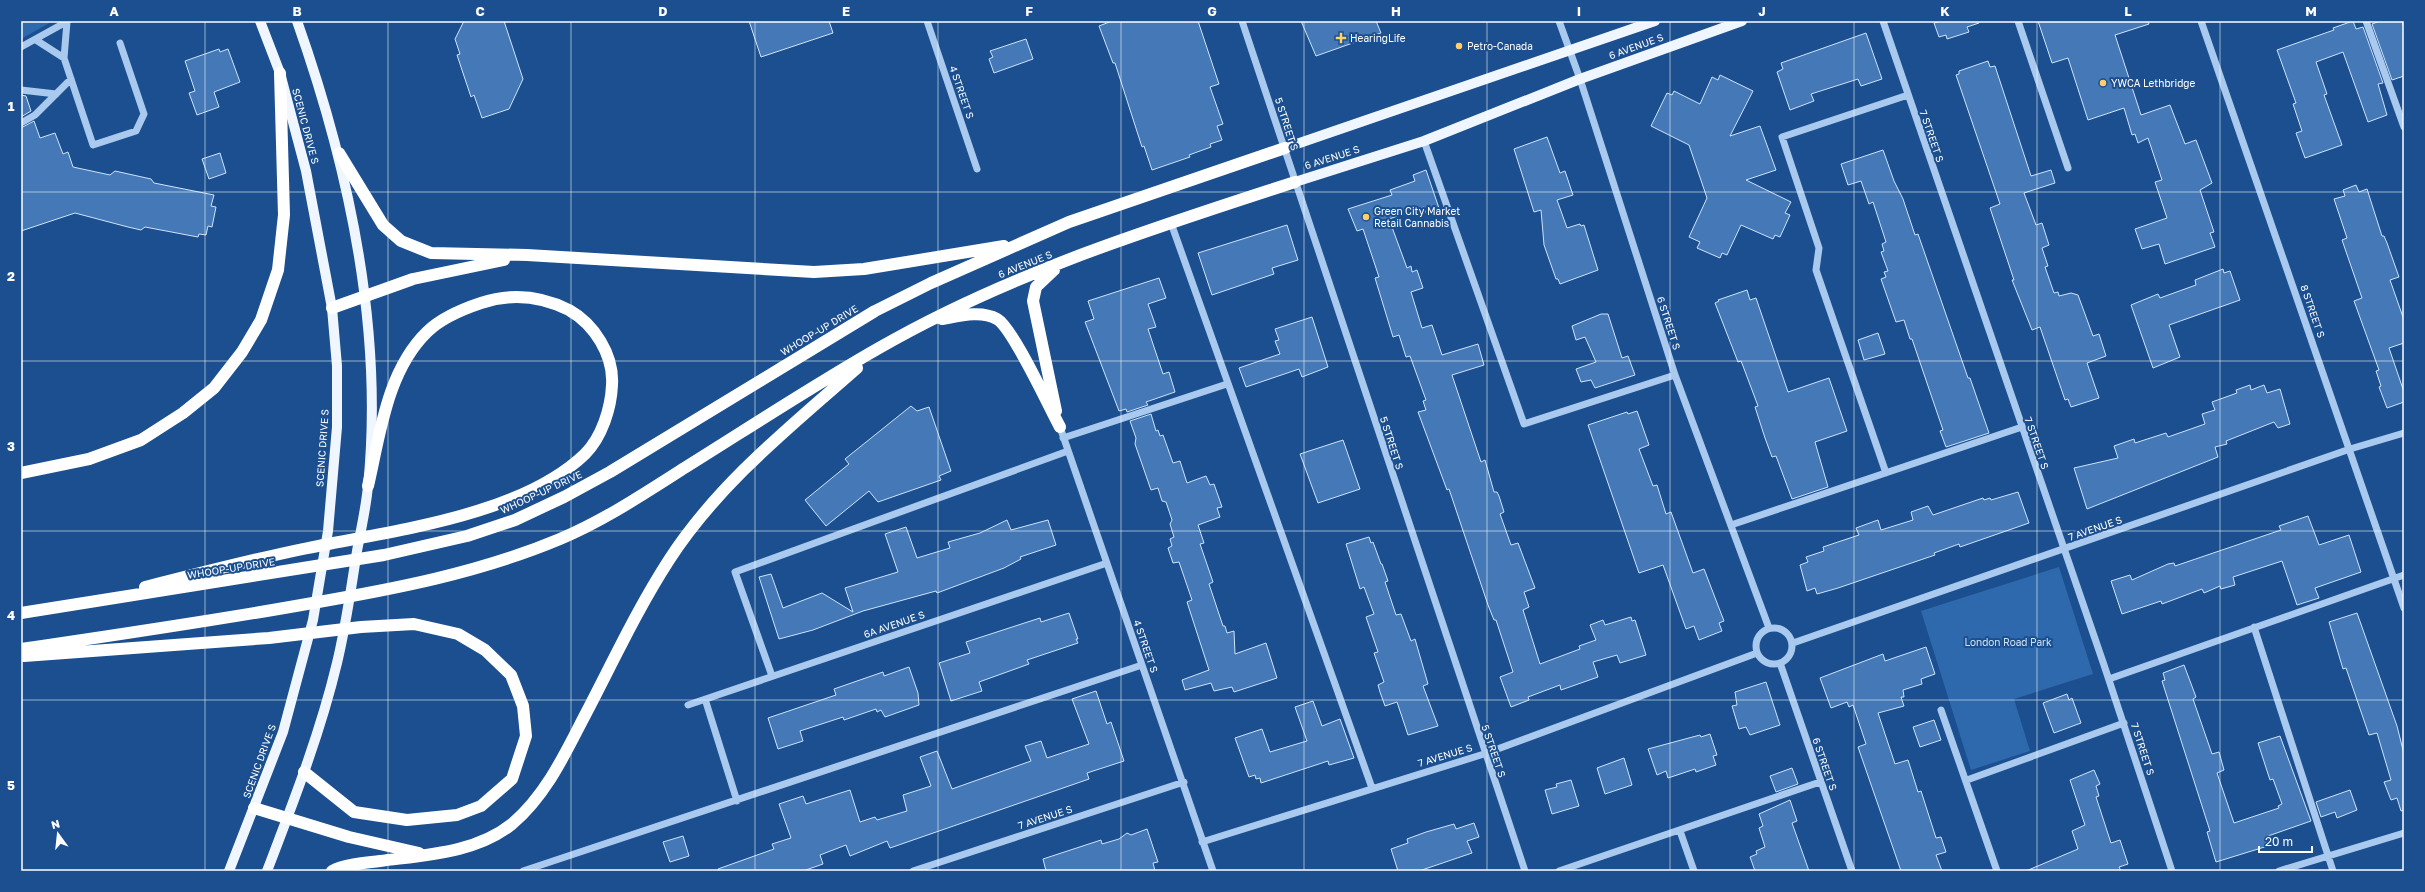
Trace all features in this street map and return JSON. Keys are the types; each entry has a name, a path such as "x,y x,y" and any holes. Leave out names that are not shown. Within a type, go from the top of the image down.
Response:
{"highway":[{"path":"21,474 89,459 141,440 183,413 214,388 242,352 261,320 278,270 284,215 280,73"},
{"name":"6 AVENUE S","path":"1017,244 1069,222 1285,148"},
{"path":"339,153 382,226 401,241 431,253 527,255 814,272 864,268 1017,244"},
{"name":"6 AVENUE S","path":"931,320 992,291 1066,261 1171,223 1295,182"},
{"name":"WHOOP-UP DRIVE","path":"21,613 384,555 467,536 515,520 564,497 610,472 875,311 1017,244"},
{"path":"332,308 364,295 413,279 527,255"},
{"path":"1061,433 1041,349 1033,301 1036,287 1066,261"},
{"path":"64,606 300,550 434,522 487,509 528,492 559,474 586,454 602,429 609,409 613,383 610,362 599,339 583,318 553,302 525,296 491,300 463,309 428,331 407,356 388,403 368,486"},
{"path":"21,649 380,592 442,579 500,562 562,538 612,513 878,348 931,320 974,314 997,319 1010,331 1061,433"},
{"path":"332,871 366,862 428,855 487,840 512,823 538,796 563,758 641,606 670,558 738,475 878,348"},
{"path":"21,656 269,638 361,627 414,624 458,634 485,650 511,675 523,706 526,736 512,779 482,806 457,815 407,820 354,812 304,772"},
{"path":"254,808 349,837 428,855"}],"main road":[{"name":"SCENIC DRIVE S","path":"230,871 283,732 301,668 314,613 328,531 337,396 337,366 332,308 306,171 280,73 260,21"},
{"path":"268,871 304,772 337,663 368,486 370,375 364,295 339,153 297,21"},
{"name":"6 AVENUE S","path":"1285,148 1655,21"},
{"name":"6 AVENUE S","path":"1295,182 1424,141 1580,78 1742,21"}],"street":[{"name":"4 STREET S","path":"927,21 977,169"},
{"name":"5 STREET S","path":"1242,21 1484,754 1525,871"},
{"name":"6 STREET S","path":"1559,21 1580,78 1675,375 1769,628"},
{"name":"7 STREET S","path":"1883,21 2124,723 2172,871"},
{"path":"2018,21 2068,168"},
{"name":"8 STREET S","path":"2200,21 2404,608"},
{"path":"2366,21 2404,127"},
{"path":"21,47 67,22"},
{"path":"67,22 64,58 93,145 136,131 144,114 120,43"},
{"path":"36,40 64,58"},
{"path":"21,123 35,115 71,79"},
{"path":"21,90 56,94"},
{"path":"1886,473 1816,270 1819,248 1782,137 1908,95"},
{"path":"1424,141 1524,424 1675,375"},
{"path":"1171,223 1227,384 1372,788"},
{"path":"1061,433 1227,384"},
{"path":"1731,525 2022,427"},
{"name":"4 STREET S","path":"1061,433 1184,782 1202,842 1213,871"},
{"name":"7 AVENUE S","path":"1793,642 2350,449 2404,433"},
{"path":"772,676 735,572 1068,451"},
{"name":"6A AVENUE S","path":"688,705 1107,563"},
{"path":"2108,679 2404,575"},
{"path":"2254,627 2333,871"},
{"path":"1769,628 1781,629 1793,642 1791,654 1780,663 1765,662 1757,653 1756,646 1760,635 1769,628"},
{"name":"7 AVENUE S","path":"1202,842 1484,754 1757,653"},
{"name":"6 STREET S","path":"1780,663 1852,871"},
{"path":"523,871 1142,665"},
{"path":"705,699 737,801"},
{"path":"1941,710 1967,780 1997,871"},
{"path":"1967,780 2124,723"},
{"name":"7 AVENUE S","path":"913,871 1184,782"},
{"path":"1559,871 1820,782"},
{"path":"1680,831 1694,871"},
{"path":"2279,871 2327,855 2404,833"}],"green space":[{"path":"21,21 53,21 21,39"},
{"name":"London Road Park","path":"2059,567 2093,674 2014,699 2030,751 1971,770 1921,611"}],"building":[{"path":"464,21 504,21 523,79 509,109 482,118 474,95 471,97 457,55 460,54 455,39"},
{"path":"749,21 829,21 833,33 761,57"},
{"path":"1112,21 1198,21 1219,84 1210,87 1223,124 1217,126 1222,140 1210,144 1211,147 1189,155 1190,157 1152,170 1144,146 1142,147 1115,63 1113,63 1099,26"},
{"path":"1301,21 1376,21 1381,33 1316,56"},
{"path":"1942,21 1979,21 1979,23 1967,27 1969,32 1947,39 1946,35 1939,37 1934,23"},
{"path":"2038,21 2148,21 2149,24 2115,35 2141,115 2170,105 2185,144 2196,140 2212,183 2200,190 2214,232 2210,233 2215,247 2165,264 2159,244 2142,249 2135,229 2167,218 2155,182 2162,180 2148,138 2138,143 2135,134 2132,135 2124,108 2088,120 2068,58 2052,63"},
{"path":"2353,21 2356,29 2363,27 2383,83 2378,84 2387,115 2368,122 2343,52 2316,62 2327,94 2324,95 2342,145 2305,158 2296,133 2302,131 2293,104 2296,103 2277,50 2334,30 2333,28"},
{"path":"2380,21 2402,21 2404,28 2404,76 2392,80 2372,24"},
{"path":"1866,33 1882,79 1861,86 1858,79 1811,94 1814,101 1790,110 1777,72 1783,69 1781,63"},
{"path":"1026,39 1033,59 994,73 989,59 993,57 990,51"},
{"path":"219,49 220,52 228,49 240,82 214,92 219,107 197,115 189,93 195,91 185,61"},
{"path":"1988,61 1990,67 1995,66 2031,176 2051,170 2055,183 2024,193 2036,225 2042,223 2049,245 2042,248 2048,266 2045,267 2054,293 2058,292 2059,296 2071,293 2078,295 2093,336 2099,334 2106,356 2087,363 2099,398 2071,407 2068,399 2065,400 2040,327 2032,330 2012,280 2014,280 1990,208 2000,204 1956,75 1959,74 1959,71"},
{"path":"1720,75 1753,91 1730,136 1760,126 1776,170 1746,180 1791,202 1785,213 1790,215 1780,237 1775,235 1773,239 1741,225 1727,255 1722,253 1720,258 1697,248 1700,242 1689,237 1707,198 1689,145 1651,126 1667,93 1672,95 1674,91 1700,104 1712,77 1718,80"},
{"path":"21,95 26,96 31,111 21,117"},
{"path":"34,121 40,138 55,133 63,154 68,152 73,167 110,175 115,171 151,179 154,183 214,195 211,206 216,207 212,227 208,226 206,235 199,234 198,237 145,227 141,230 75,213 21,231 21,128"},
{"path":"1547,137 1560,173 1565,171 1573,195 1557,200 1567,228 1580,224 1581,226 1584,225 1598,270 1560,284 1558,279 1556,279 1544,245 1541,210 1534,212 1514,149"},
{"path":"1883,150 1894,181 1903,199 1915,235 1918,234 1968,378 1970,378 1989,433 1946,447 1940,431 1943,430 1912,339 1910,339 1904,320 1896,322 1881,279 1886,277 1884,272 1888,271 1881,252 1884,251 1882,244 1886,242 1873,202 1869,204 1861,181 1848,185 1841,164"},
{"path":"220,153 226,173 209,179 202,159"},
{"path":"1426,170 1440,211 1427,215 1424,207 1389,219 1407,268 1411,266 1412,272 1417,270 1423,288 1411,292 1422,328 1432,325 1442,355 1478,344 1484,365 1452,375 1481,462 1485,460 1494,492 1497,492 1499,496 1504,512 1500,514 1511,545 1518,543 1535,588 1524,592 1529,607 1523,610 1540,664 1580,649 1579,646 1596,640 1590,625 1603,620 1605,625 1631,617 1632,621 1635,620 1646,655 1620,663 1617,655 1593,662 1598,677 1561,690 1560,685 1528,697 1529,700 1511,707 1500,677 1513,672 1496,620 1494,620 1488,605 1449,489 1447,490 1418,412 1426,410 1423,401 1426,400 1410,356 1406,357 1399,335 1393,337 1375,278 1379,277 1363,229 1357,231 1348,209 1392,195 1390,190 1415,181 1413,175"},
{"path":"2356,185 2359,192 2367,189 2382,236 2384,236 2387,243 2399,277 2390,280 2404,320 2404,343 2389,348 2404,392 2404,402 2387,408 2379,387 2381,386 2376,371 2379,370 2354,301 2362,298 2342,240 2347,238 2334,199 2345,196 2343,190"},
{"path":"1287,225 1298,260 1272,268 1274,274 1212,295 1198,253"},
{"path":"2223,269 2224,273 2230,271 2240,300 2169,325 2180,357 2153,368 2131,305 2158,294 2160,298 2196,285 2195,280"},
{"path":"1159,278 1166,298 1148,304 1156,327 1148,329 1163,374 1169,372 1175,392 1146,402 1148,405 1127,412 1126,409 1119,411 1085,322 1094,319 1088,301"},
{"path":"1747,290 1750,300 1756,298 1788,392 1829,378 1847,431 1815,442 1828,487 1792,499 1776,456 1772,457 1755,407 1758,406 1741,361 1738,362 1715,303 1719,301 1718,300"},
{"path":"1601,314 1608,314 1622,358 1628,356 1635,375 1595,388 1591,380 1581,382 1576,369 1596,362 1585,337 1576,340 1572,326"},
{"path":"1312,317 1328,367 1302,377 1299,369 1246,387 1239,368 1280,354 1275,341 1279,340 1275,329"},
{"path":"1878,333 1885,354 1864,360 1858,340"},
{"path":"2250,385 2251,390 2264,385 2267,393 2280,389 2290,424 2278,428 2274,422 2226,441 2227,444 2215,447 2218,457 2087,509 2074,468 2118,458 2114,446 2134,439 2135,443 2166,433 2168,437 2205,424 2202,414 2215,410 2212,402 2237,393 2236,390"},
{"path":"911,406 917,411 929,407 951,471 939,476 941,480 878,502 869,491 826,526 805,500 849,464 845,459"},
{"path":"1637,411 1649,445 1639,449 1653,486 1657,485 1666,514 1671,512 1693,573 1704,569 1724,621 1719,623 1722,631 1699,640 1694,626 1686,629 1663,565 1639,573 1588,425 1627,412 1628,414"},
{"path":"1151,414 1156,431 1158,430 1160,436 1163,435 1173,463 1180,461 1187,483 1206,476 1210,485 1214,484 1222,507 1217,508 1220,517 1198,525 1204,543 1200,544 1213,582 1209,584 1223,626 1225,626 1227,633 1234,631 1235,654 1266,643 1277,678 1234,692 1232,687 1214,691 1211,683 1185,690 1182,680 1209,670 1187,602 1192,600 1179,562 1173,563 1168,548 1172,546 1170,539 1174,537 1170,524 1172,520 1166,502 1162,501 1158,488 1151,490 1135,444 1136,438 1130,421"},
{"path":"1343,440 1360,489 1318,503 1300,454"},
{"path":"2018,492 2029,523 1960,547 1959,544 1934,553 1935,555 1838,588 1817,594 1815,588 1807,591 1800,565 1808,562 1806,557 1824,551 1823,547 1859,535 1856,528 1878,520 1881,530 1913,520 1911,512 1928,506 1933,515 1983,498 1984,500 1990,498 1991,500"},
{"path":"2308,516 2319,545 2349,535 2361,572 2315,588 2319,598 2297,605 2282,561 2233,577 2235,585 2221,589 2220,586 2204,593 2202,589 2162,604 2161,601 2122,614 2111,581 2130,575 2132,580 2168,564 2174,563 2175,566 2281,530 2279,526"},
{"path":"1007,520 1011,530 1048,520 1056,545 1020,557 1021,559 1004,568 937,593 936,591 863,611 813,630 779,639 759,577 771,574 783,608 822,593 853,612 845,588 898,572 885,534 906,527 917,558 950,548 948,542 980,533"},
{"path":"1369,537 1371,543 1373,542 1388,581 1385,582 1396,615 1401,614 1411,641 1415,639 1428,684 1423,686 1438,726 1408,735 1397,702 1385,706 1380,692 1378,685 1384,682 1374,653 1378,652 1366,617 1374,614 1364,587 1360,589 1346,544"},
{"path":"1069,613 1078,643 1027,660 1029,664 979,682 982,691 951,701 939,663 970,653 966,642 1040,618 1041,622"},
{"path":"2357,613 2397,726 2404,754 2404,810 2401,811 2397,798 2391,800 2384,782 2391,780 2377,733 2369,735 2346,668 2343,669 2329,622"},
{"path":"1926,647 1935,674 1921,679 1922,684 1903,690 1904,697 1901,697 1904,706 1878,713 1895,764 1908,760 1918,792 1921,791 1936,838 1941,837 1946,852 1936,855 1942,871 1901,871 1858,747 1866,744 1853,705 1849,707 1847,702 1831,708 1820,678 1883,654 1885,661"},
{"path":"2184,665 2196,697 2193,699 2212,754 2219,752 2224,770 2217,773 2234,823 2279,808 2278,806 2282,804 2273,779 2270,780 2258,743 2280,736 2311,821 2268,836 2271,845 2216,862 2207,832 2210,831 2162,681 2165,680 2163,673"},
{"path":"909,667 918,693 919,705 885,717 881,710 877,712 876,709 844,720 843,717 800,731 803,741 778,749 768,718 836,695 834,689 883,672 884,676"},
{"path":"1766,682 1780,725 1750,735 1746,727 1739,729 1732,706 1737,705 1735,692"},
{"path":"1096,691 1107,724 1111,722 1124,761 1087,773 1089,779 890,848 887,841 850,856 846,845 820,855 823,864 803,871 718,871 718,869 774,849 772,844 791,838 779,804 803,796 806,804 850,790 860,822 875,817 877,820 907,811 903,795 931,786 920,757 937,751 952,789 1031,761 1025,746 1041,741 1047,758 1089,744 1072,699"},
{"path":"2067,694 2069,700 2072,698 2081,723 2054,733 2043,703"},
{"path":"1313,701 1322,726 1340,719 1354,758 1329,765 1328,761 1261,783 1260,778 1256,779 1255,775 1249,777 1235,738 1262,729 1270,752 1307,741 1295,707"},
{"path":"1934,720 1941,740 1920,747 1913,727"},
{"path":"1710,734 1717,755 1713,756 1716,765 1696,772 1695,769 1668,778 1666,771 1657,775 1648,749 1700,735 1701,737"},
{"path":"1624,758 1632,785 1605,794 1597,768"},
{"path":"1792,768 1798,784 1776,792 1770,776"},
{"path":"2094,770 2100,784 2096,786 2099,796 2096,797 2111,843 2120,840 2128,864 2119,867 2121,871 2026,871 2078,849 2072,831 2085,825 2070,780"},
{"path":"1571,780 1579,806 1552,814 1545,790 1557,787 1556,784"},
{"path":"2350,790 2357,810 2337,818 2335,812 2321,817 2316,802"},
{"path":"1790,800 1797,821 1792,823 1809,871 1755,871 1750,857 1757,854 1756,851 1765,847 1759,828 1763,826 1759,814"},
{"path":"1474,823 1479,837 1467,841 1472,853 1419,871 1398,871 1391,849 1408,843 1407,839 1426,832 1454,824 1456,829"},
{"path":"1147,829 1158,862 1153,863 1155,871 1046,871 1043,859 1101,840 1102,844 1119,839 1127,833 1131,835"},
{"path":"683,836 689,856 670,862 663,842"}],"place":[{"name":"HearingLife","path":"1341,38"},
{"name":"Petro-Canada","path":"1459,46"},
{"name":"YWCA Lethbridge","path":"2103,83"},
{"name":"Green City Market Retail Cannabis","path":"1366,217"}]}
